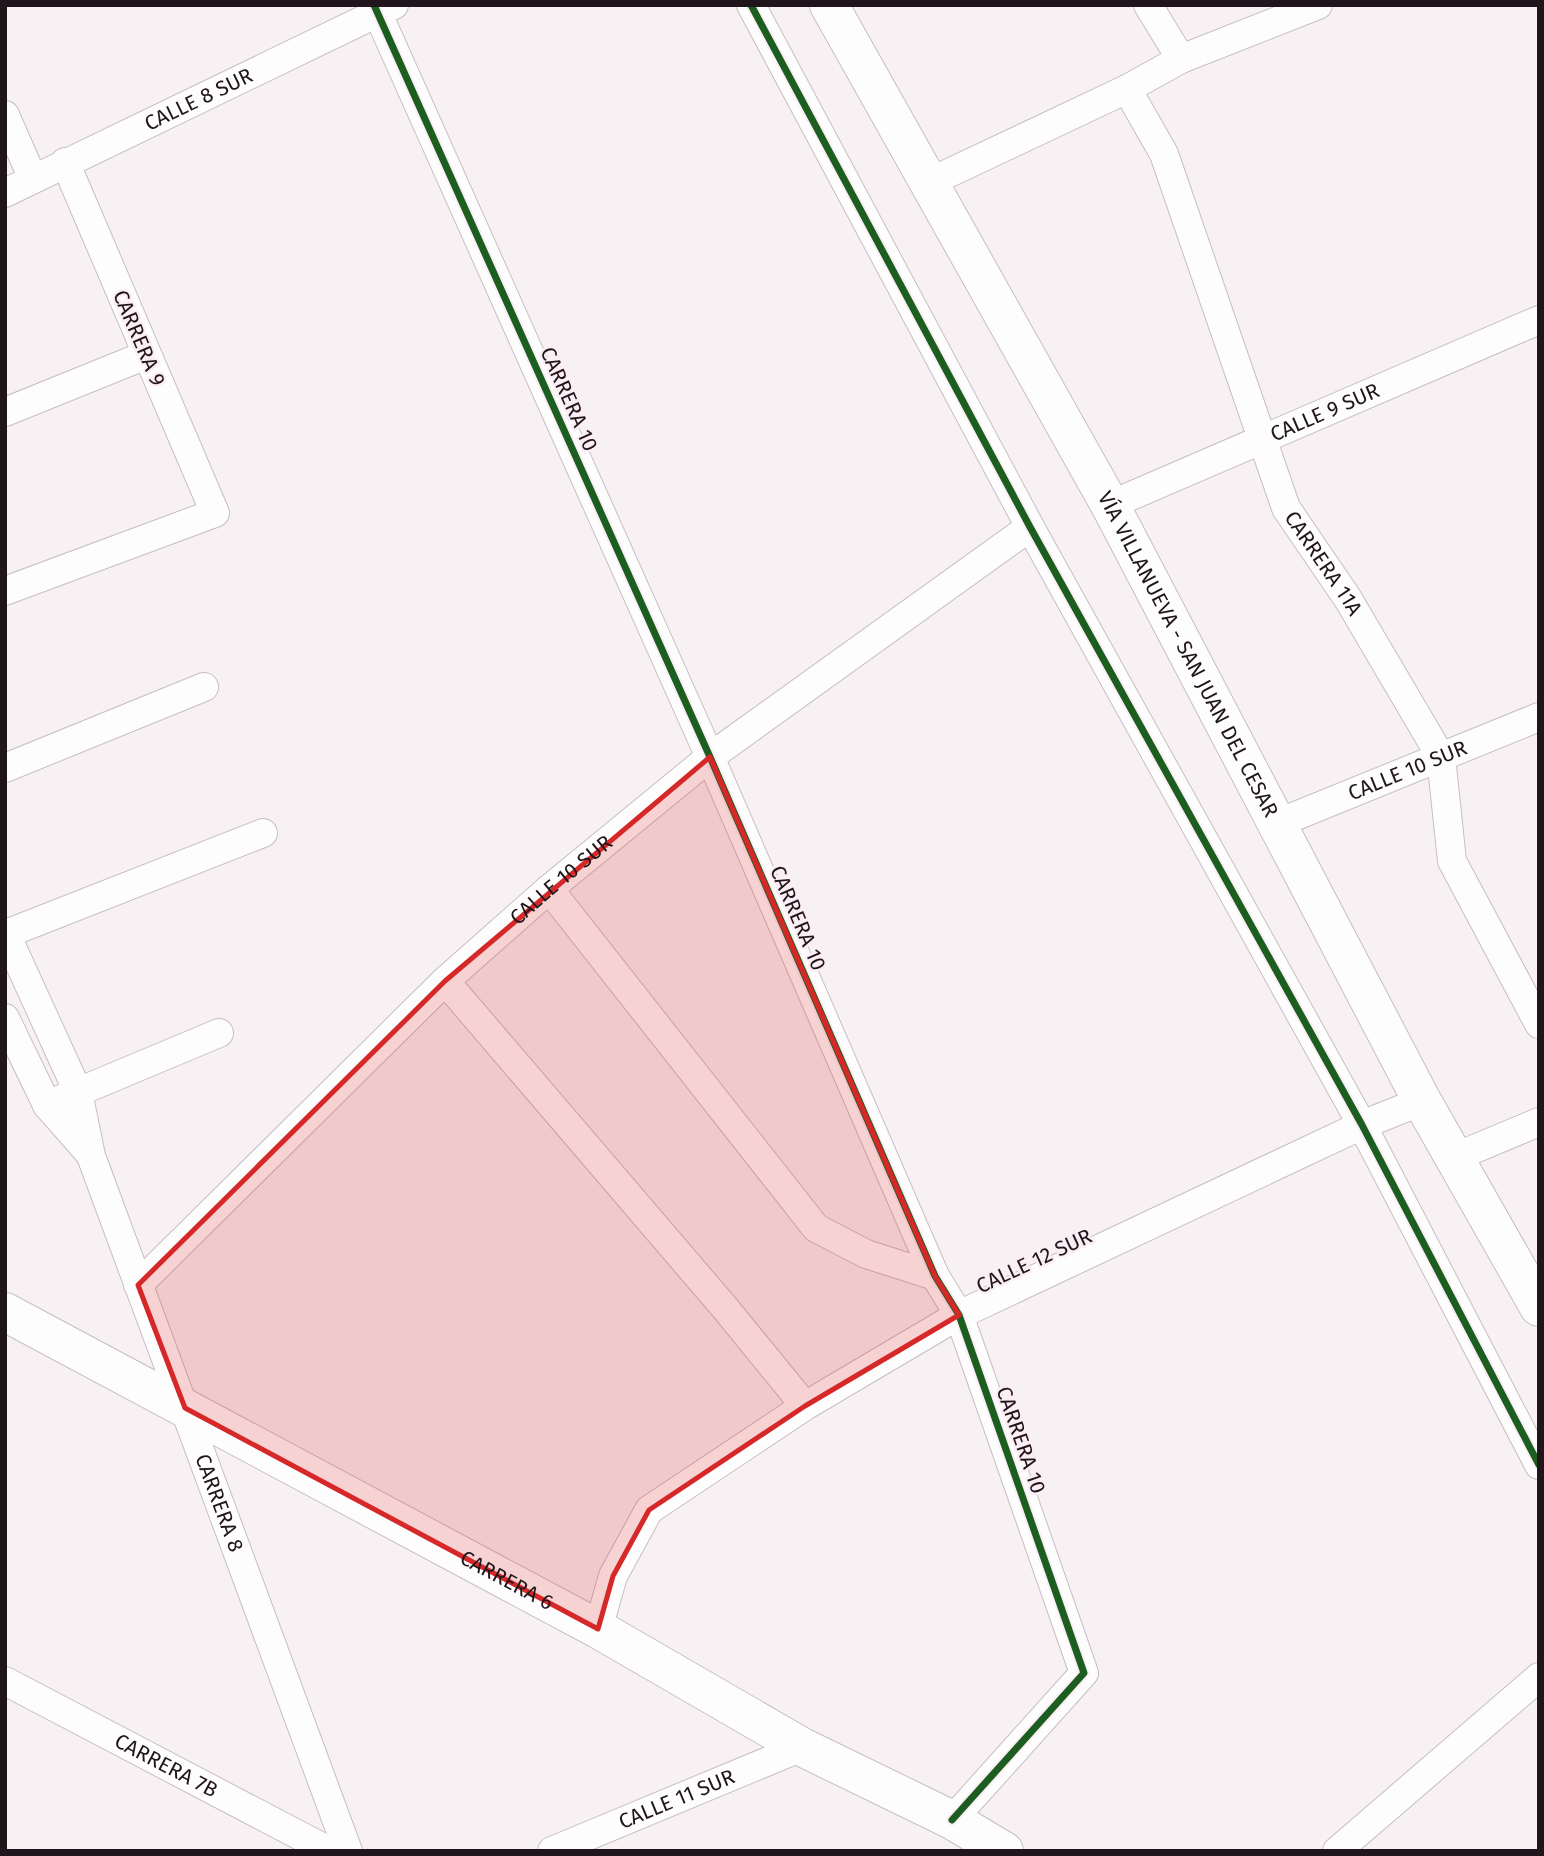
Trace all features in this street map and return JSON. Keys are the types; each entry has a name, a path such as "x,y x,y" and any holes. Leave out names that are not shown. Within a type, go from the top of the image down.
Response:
{"main road":[{"name":"VÍA VILLANUEVA - SAN JUAN DEL CESAR","path":"829,5 1111,505 1422,1101 1539,1307"},
{"name":"CARRERA 6","path":"5,1312 598,1629 802,1747 952,1820 1004,1851"}],"street":[{"path":"751,5 1030,527 1362,1125 1539,1465"},
{"path":"1148,5 1181,59"},
{"path":"930,182 1127,89 1181,59 1318,5"},
{"name":"CALLE 8 SUR","path":"5,192 382,8"},
{"name":"CARRERA 10","path":"382,8 935,1276 959,1315 1084,1673 952,1820"},
{"name":"CARRERA 11A","path":"1127,89 1164,153 1265,438 1286,508 1348,598 1441,757 1452,861 1539,1024"},
{"path":"5,115 33,179"},
{"name":"CARRERA 9","path":"5,591 215,513 65,162"},
{"name":"CALLE 9 SUR","path":"1111,505 1539,320"},
{"path":"5,412 146,355"},
{"name":"CALLE 10 SUR","path":"138,1285 445,981 549,889 710,757 1030,527"},
{"path":"5,768 204,687"},
{"name":"CALLE 10 SUR","path":"1276,824 1539,717"},
{"path":"6,933 263,833"},
{"path":"549,889 816,1228 866,1254 935,1276"},
{"name":"CARRERA 8","path":"6,933 78,1092 91,1156 348,1851"},
{"path":"445,981 725,1308 805,1406"},
{"name":"CARRERA 8","path":"5,1018 47,1105 91,1156"},
{"path":"47,1105 219,1033"},
{"name":"CALLE 12 SUR","path":"598,1629 613,1576 649,1510 805,1406 959,1315 1362,1125 1422,1101"},
{"path":"1453,1158 1539,1122"},
{"path":"1337,1851 1539,1677"},
{"name":"CARRERA 7B","path":"5,1681 329,1851"},
{"name":"CALLE 11 SUR","path":"552,1851 802,1747"}],"highlighted area":[{"path":"710,757 935,1276 959,1315 805,1406 649,1510 613,1576 598,1629 185,1408 138,1285 445,981"}],"cycle path":[{"path":"374,5 710,757 935,1276 959,1315 1084,1673 952,1820"},
{"path":"751,5 1030,527 1362,1125 1539,1465"}]}
